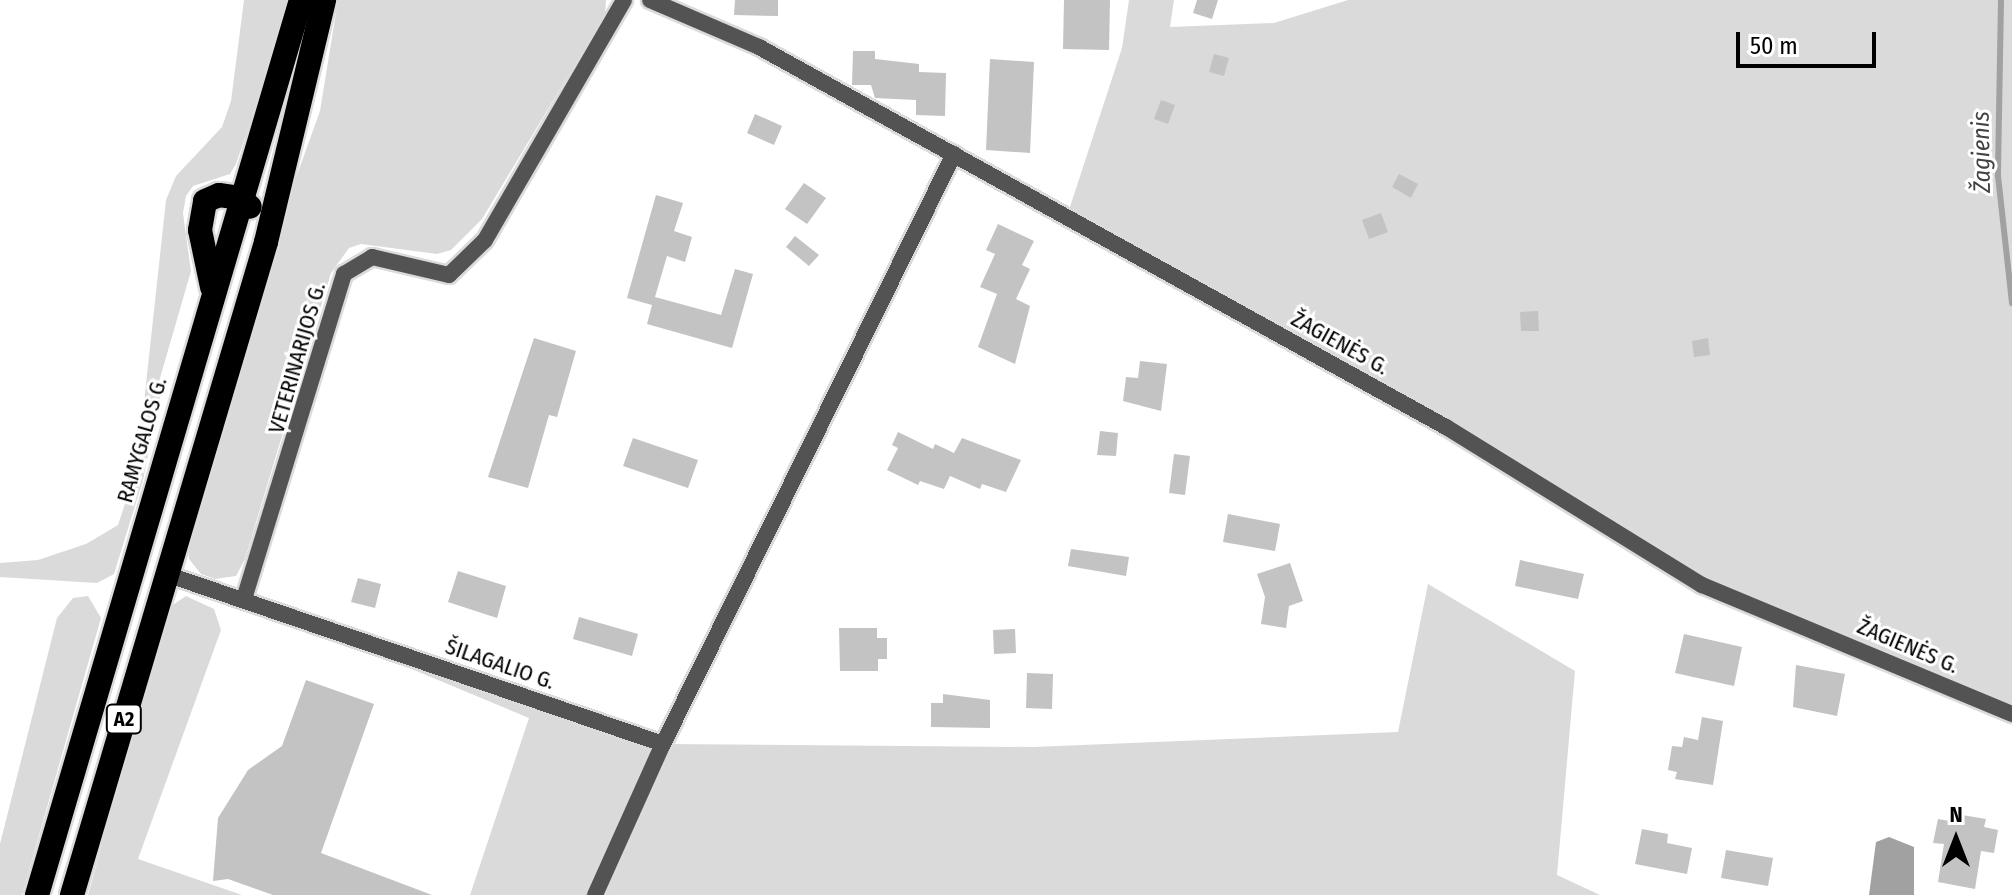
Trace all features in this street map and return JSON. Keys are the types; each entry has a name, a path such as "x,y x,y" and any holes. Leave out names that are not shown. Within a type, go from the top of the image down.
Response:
{"highway":[{"name":"RAMYGALOS G.","path":"39,892 212,289 301,0"},
{"name":"A2","path":"76,889 166,574 266,242 324,0"},
{"path":"212,289 199,213 205,201 219,195 240,198 266,242"}],"street":[{"name":"VETERINARIJOS G.","path":"244,599 344,274 372,257 449,275 485,240 624,0"},
{"name":"ŽAGIENĖS G.","path":"650,0 759,47 1446,427 1702,585 2012,714"},
{"path":"595,895 663,744 954,154"},
{"name":"ŠILAGALIO G.","path":"166,574 663,744"}],"shaded area":[{"path":"244,0 292,0 236,164 230,174 193,186 186,196 183,213 191,271 158,385 162,387 143,480 114,574 97,583 0,577 0,563 38,560 86,544 118,525 137,467 166,200 176,176 222,127 231,101"},
{"path":"338,0 606,0 605,14 482,219 451,250 437,254 361,244 349,248 331,273 245,559 236,576 215,579 201,574 189,559 188,543 288,200 320,111"},
{"path":"1129,0 1174,0 1170,27 1274,23 1348,0 2012,0 2012,714 1684,569 1068,213 1122,48"},
{"path":"1428,584 1575,671 1557,875 1600,895 470,895 529,718 244,599 662,744 1033,747 1398,732"},
{"path":"88,596 101,618 22,895 0,895 0,844 57,618 73,598"},
{"path":"186,596 214,609 221,630 138,859 242,895 88,895 167,609"},
{"path":"1889,837 1914,847 1914,895 1869,895 1876,842"}],"building":[{"path":"735,0 778,0 778,16 734,15"},
{"path":"1064,0 1110,0 1109,50 1063,49"},
{"path":"1197,0 1218,0 1212,19 1193,13"},
{"path":"853,51 875,51 875,59 919,64 919,72 946,73 945,116 916,115 916,100 875,98 871,85 852,85"},
{"path":"1214,54 1229,58 1224,76 1209,72"},
{"path":"990,59 1034,62 1030,153 986,150"},
{"path":"1161,100 1175,105 1168,124 1154,119"},
{"path":"755,114 782,126 774,145 747,133"},
{"path":"1399,174 1418,184 1411,198 1392,187"},
{"path":"804,183 826,198 807,224 785,209"},
{"path":"656,195 683,203 674,231 692,237 685,262 667,256 655,297 721,315 735,269 753,274 732,348 647,324 652,305 627,298"},
{"path":"1381,213 1388,232 1369,239 1362,220"},
{"path":"998,224 1034,241 1022,265 1030,269 1016,299 1030,306 1015,364 978,347 997,294 980,287 995,254 986,250"},
{"path":"795,236 819,255 809,266 786,247"},
{"path":"1538,311 1539,331 1521,331 1520,312"},
{"path":"534,338 576,351 557,417 549,415 528,488 488,477"},
{"path":"1708,338 1710,355 1694,357 1692,341"},
{"path":"1140,361 1167,364 1161,411 1123,401 1126,377 1138,378"},
{"path":"1100,431 1118,433 1116,456 1097,455"},
{"path":"898,432 933,449 935,444 954,453 962,438 1021,460 1006,492 982,484 980,489 950,476 944,489 920,481 918,485 887,470 898,448 892,445"},
{"path":"633,438 698,460 688,488 623,466"},
{"path":"1174,454 1190,456 1185,495 1169,493"},
{"path":"1228,514 1280,524 1275,551 1223,542"},
{"path":"1071,549 1129,557 1126,576 1068,566"},
{"path":"1520,560 1584,574 1578,599 1515,586"},
{"path":"1290,563 1303,601 1289,606 1286,628 1261,624 1265,597 1257,574"},
{"path":"458,571 506,586 497,618 448,602"},
{"path":"358,578 381,584 375,608 351,602"},
{"path":"579,617 638,634 632,656 573,639"},
{"path":"839,628 877,628 877,638 887,638 887,659 878,659 878,671 840,671"},
{"path":"1015,629 1016,653 994,654 993,630"},
{"path":"1684,634 1742,647 1734,686 1675,673"},
{"path":"1796,665 1845,674 1837,716 1793,707"},
{"path":"1027,673 1053,674 1052,709 1026,708"},
{"path":"306,680 374,704 321,853 432,895 273,895 228,879 213,881 218,818 248,770 282,746"},
{"path":"943,694 990,700 990,728 931,727 931,703 943,703"},
{"path":"1702,717 1723,721 1713,785 1675,779 1677,772 1668,770 1672,746 1682,747 1684,737 1698,740"},
{"path":"1956,814 1986,819 1984,827 1998,830 1994,853 1981,851 1975,889 1938,882 1944,844 1933,843 1938,819 1955,822"},
{"path":"1642,829 1668,834 1667,843 1692,848 1687,874 1635,864"},
{"path":"1726,850 1773,858 1768,886 1721,878"}],"waterway":[{"name":"Žagienis","path":"2001,0 1998,176 2012,303"}]}
